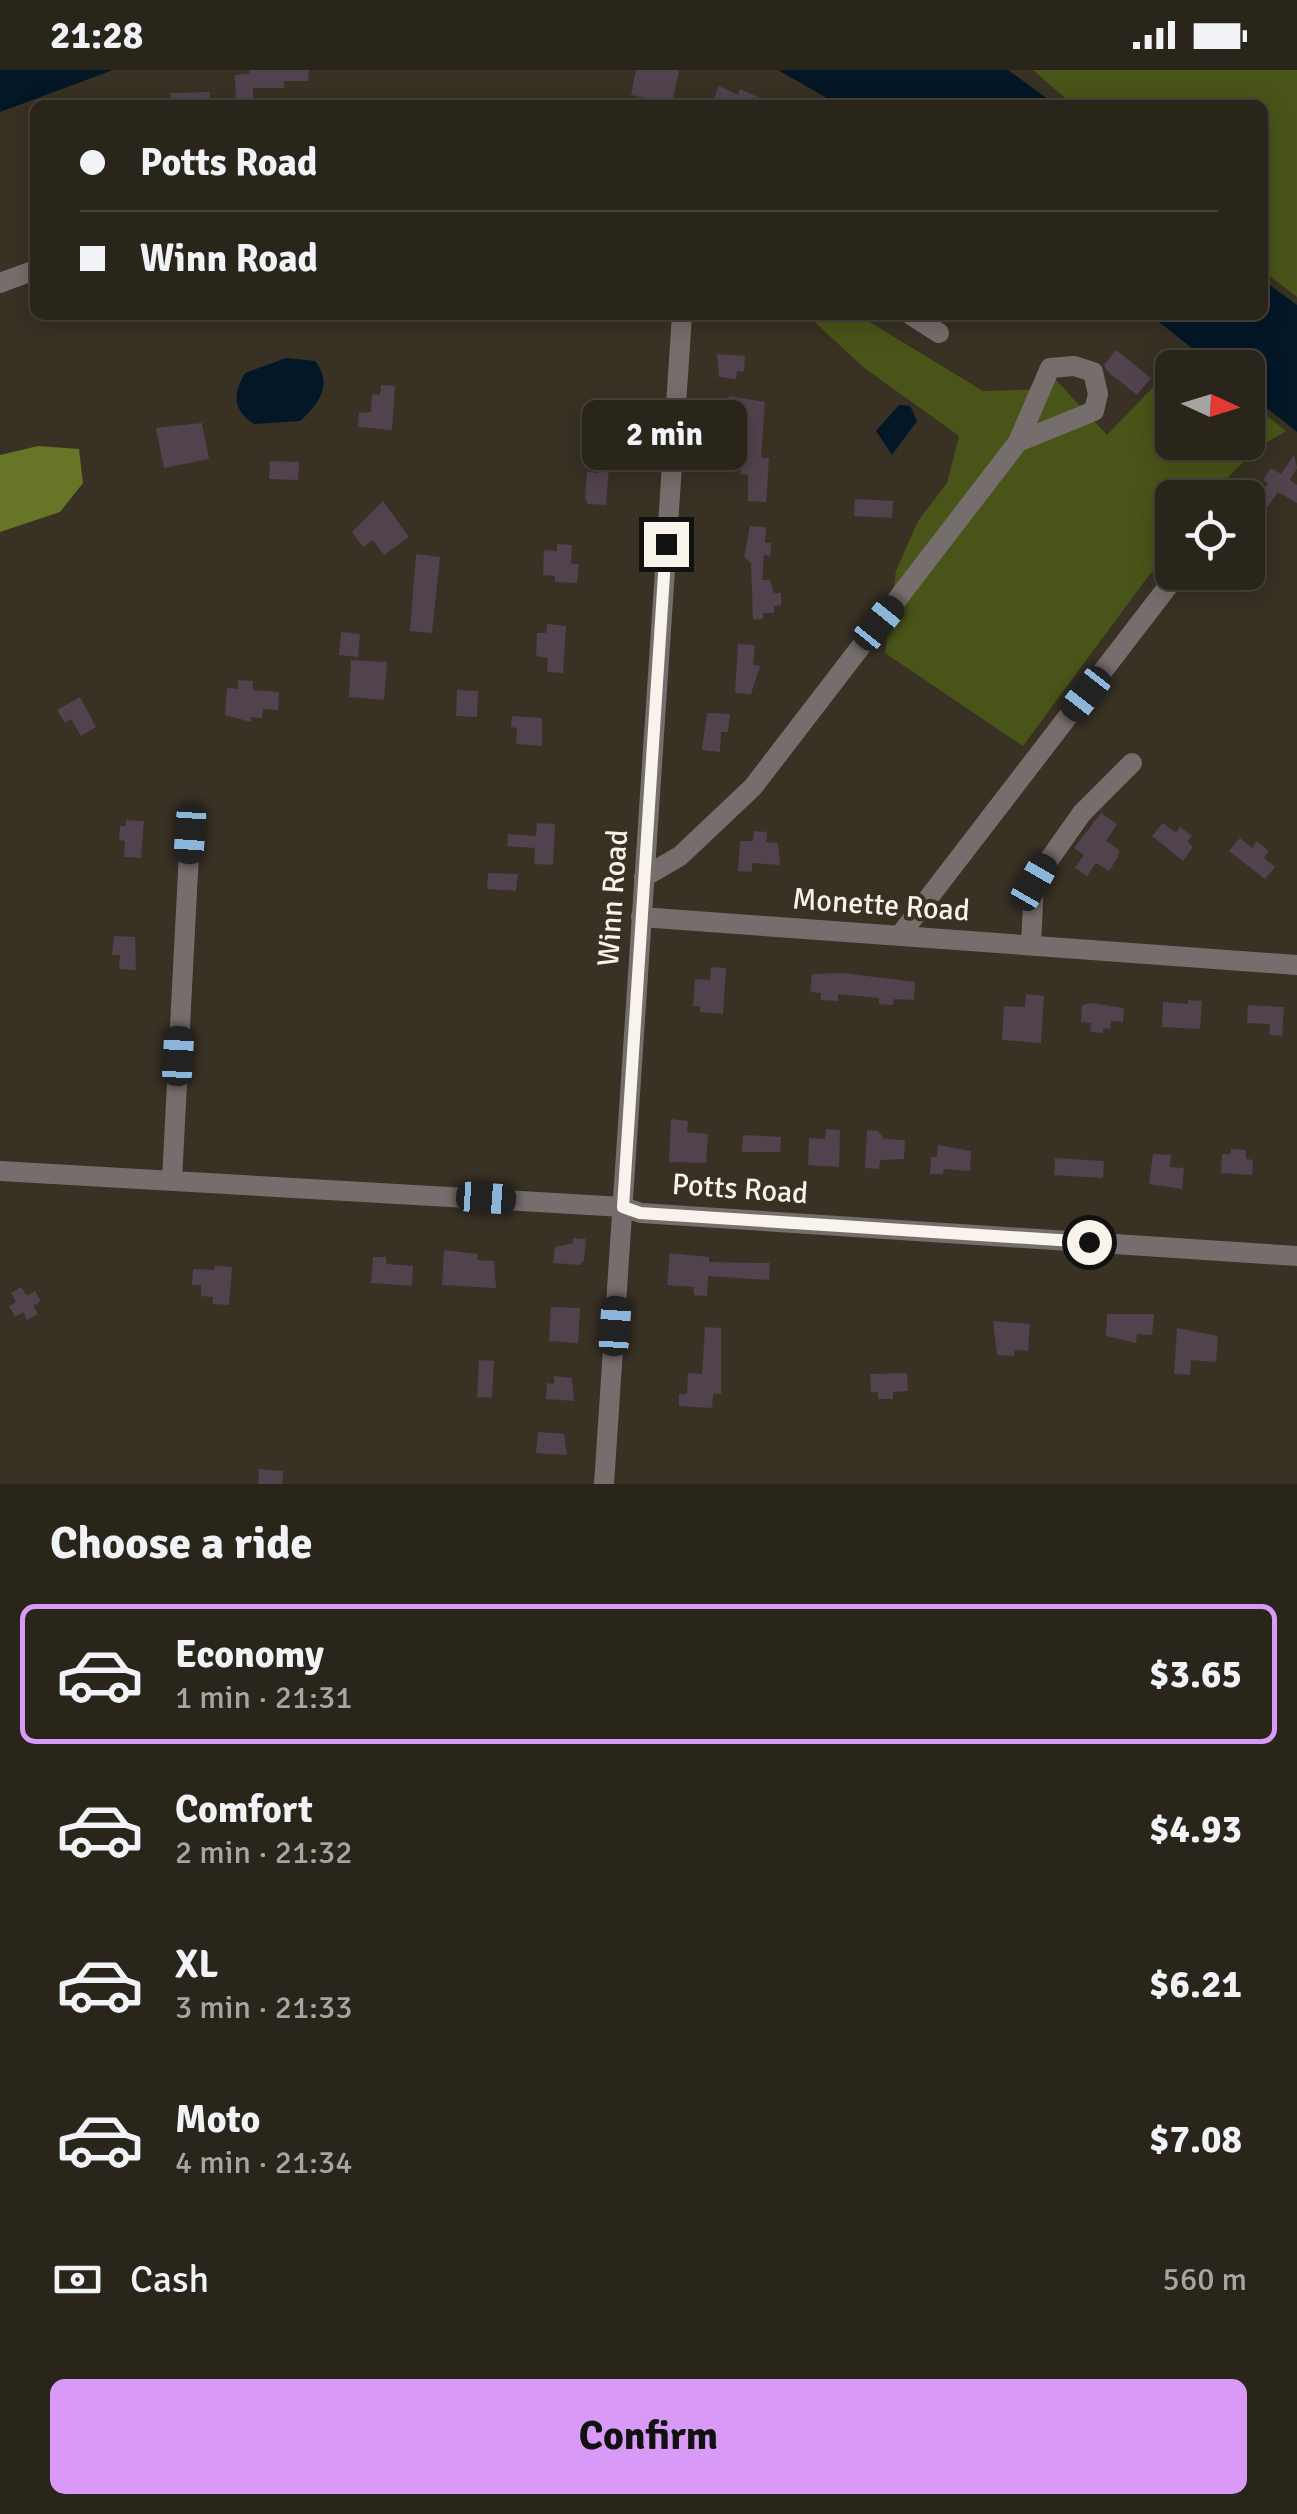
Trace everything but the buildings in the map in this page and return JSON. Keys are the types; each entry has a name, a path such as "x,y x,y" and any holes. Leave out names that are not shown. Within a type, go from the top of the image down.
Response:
{"street":[{"path":"0,283 30,272"},
{"name":"Winn Road","path":"604,1484 682,320"},
{"path":"918,320 939,334"},
{"path":"644,877 680,856 753,787 1018,442"},
{"path":"900,935 1166,590"},
{"path":"1031,945 1034,882 1082,813 1132,763"},
{"path":"172,1180 190,834"},
{"name":"Monette Road","path":"641,918 1297,965"},
{"name":"Potts Road","path":"0,1171 623,1207 640,1213 1297,1256"}],"green space":[{"path":"1033,70 1297,70 1297,297 1268,275 1268,100 1067,100"},
{"path":"812,320 866,320 983,391 1047,389 1056,380 1107,435 1155,385 1155,460 1246,460 1225,480 1155,480 1155,567 1023,746 885,653 896,571 918,521 947,483 959,436 863,367"},
{"path":"1265,414 1286,431 1265,443"},
{"path":"38,446 79,449 83,483 60,512 0,532 0,455"}],"water":[{"path":"0,70 113,70 30,100 0,112"},
{"path":"778,70 1008,70 1049,100 830,100"},
{"path":"1268,284 1297,305 1297,432 1265,407 1265,350 1194,350 1156,320 1268,320"},
{"path":"286,358 315,361 323,378 322,393 300,421 254,424 238,407 241,381 245,373"},
{"path":"899,405 910,406 917,421 892,455 876,431"}],"route":[{"path":"666,544 623,1207 640,1213 1089,1242"}]}
